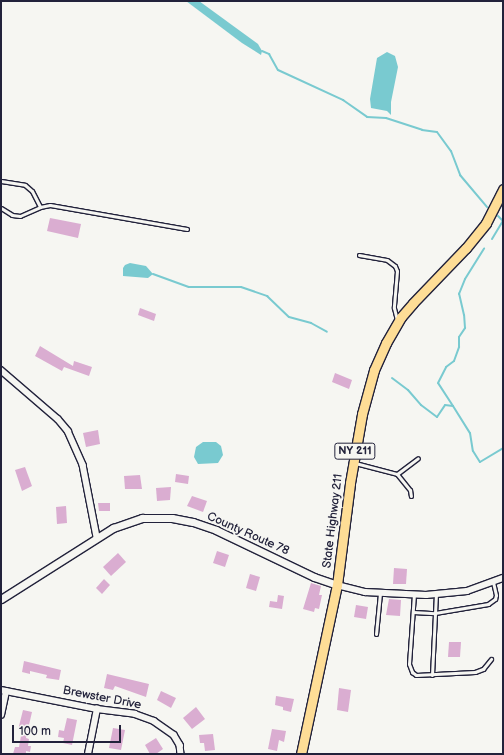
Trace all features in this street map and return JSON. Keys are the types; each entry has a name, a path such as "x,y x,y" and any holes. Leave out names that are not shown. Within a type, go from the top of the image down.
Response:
{"main road":[{"name":"State Highway 211","path":"301,754 337,585 353,463 362,414 374,370 386,343 398,323 413,302 466,248 486,223 503,189"}],"street":[{"path":"1,370 58,419 68,431 83,465 97,537"},
{"name":"County Route 78","path":"1,599 97,537 124,522 142,518 172,518 193,522 216,530 314,577 337,585"},
{"path":"337,585 365,592 436,594 467,591 503,578"},
{"path":"1,715 3,691"},
{"name":"Brewster Drive","path":"3,691 97,709 135,714 154,721 174,735 180,745 181,754"},
{"path":"88,754 97,709"}],"lane":[{"path":"1,178 25,185 32,191 40,207"},
{"path":"1,208 12,215 20,216 40,207 50,205 187,228"},
{"path":"359,255 387,260 395,266 397,271 394,308 398,323"},
{"path":"397,474 418,458"},
{"path":"353,463 397,474 404,480 410,490 411,496"},
{"path":"413,612 435,613 492,602 496,595 493,582"},
{"path":"376,634 380,592"},
{"path":"414,594 409,668 416,675 476,672 483,669 492,659"},
{"path":"432,675 436,594"}],"water":[{"path":"186,1 199,1 258,44 262,51 261,55 242,43"},
{"path":"387,52 395,56 398,67 391,102 391,115 387,111 371,108 370,99 377,58"},
{"path":"130,263 146,266 153,274 148,278 123,276 123,268 125,265"},
{"path":"203,442 216,442 221,446 223,455 218,463 198,464 194,457 196,447"}],"building":[{"path":"50,218 81,224 78,238 47,231"},
{"path":"140,308 156,314 154,321 138,315"},
{"path":"40,346 73,366 74,361 92,367 89,376 64,367 62,371 35,356"},
{"path":"335,373 352,380 349,389 332,382"},
{"path":"98,430 100,444 86,447 83,433"},
{"path":"25,467 32,486 22,491 15,470"},
{"path":"176,474 189,476 188,484 175,482"},
{"path":"140,475 142,489 125,489 124,476"},
{"path":"171,487 170,500 157,501 156,488"},
{"path":"192,496 207,501 203,512 187,506"},
{"path":"98,503 110,503 110,511 99,511"},
{"path":"66,506 67,523 57,524 56,507"},
{"path":"217,551 229,555 225,567 213,563"},
{"path":"118,553 126,562 111,576 103,567"},
{"path":"394,568 407,569 406,584 393,584"},
{"path":"250,574 260,577 256,591 246,588"},
{"path":"104,579 110,585 102,594 96,588"},
{"path":"311,583 321,586 319,595 322,595 319,609 315,608 314,612 303,609"},
{"path":"278,595 284,596 282,609 269,607 270,601 277,602"},
{"path":"389,599 401,600 400,616 386,615"},
{"path":"356,605 368,607 366,619 354,617"},
{"path":"449,642 461,642 460,657 448,657"},
{"path":"24,661 61,670 59,680 46,678 47,675 30,671 30,674 22,672"},
{"path":"107,674 149,684 146,697 115,686 113,690 104,688"},
{"path":"339,688 351,690 348,712 337,710"},
{"path":"161,691 176,698 171,708 157,700"},
{"path":"276,696 294,699 291,712 283,710 283,707 275,705"},
{"path":"196,707 205,719 192,729 183,718"},
{"path":"23,710 32,712 26,738 29,739 28,746 31,746 30,752 26,751 26,754 13,754 15,747 19,747 22,730 18,730"},
{"path":"67,718 77,720 72,745 63,743 64,738 58,737 59,730 64,731"},
{"path":"113,728 125,730 121,750 109,748"},
{"path":"272,729 286,731 284,742 279,740 277,751 268,749"},
{"path":"213,734 215,750 205,751 204,743 200,743 199,735"},
{"path":"156,738 163,749 156,754 150,754 145,745"}],"waterway":[{"path":"262,51 269,54 278,70 343,100 367,117 386,118 422,130 437,132 451,151 460,175 487,207"},
{"path":"492,239 503,221 498,216"},
{"path":"453,406 438,383 446,367 454,361 459,347 459,337 465,328 464,315 459,294 465,279 484,249"},
{"path":"153,274 189,287 241,287 267,296 289,317 311,323 327,332"},
{"path":"392,378 408,390 421,405 437,417 445,405 453,406 470,433 473,451 480,462 503,448"}]}
